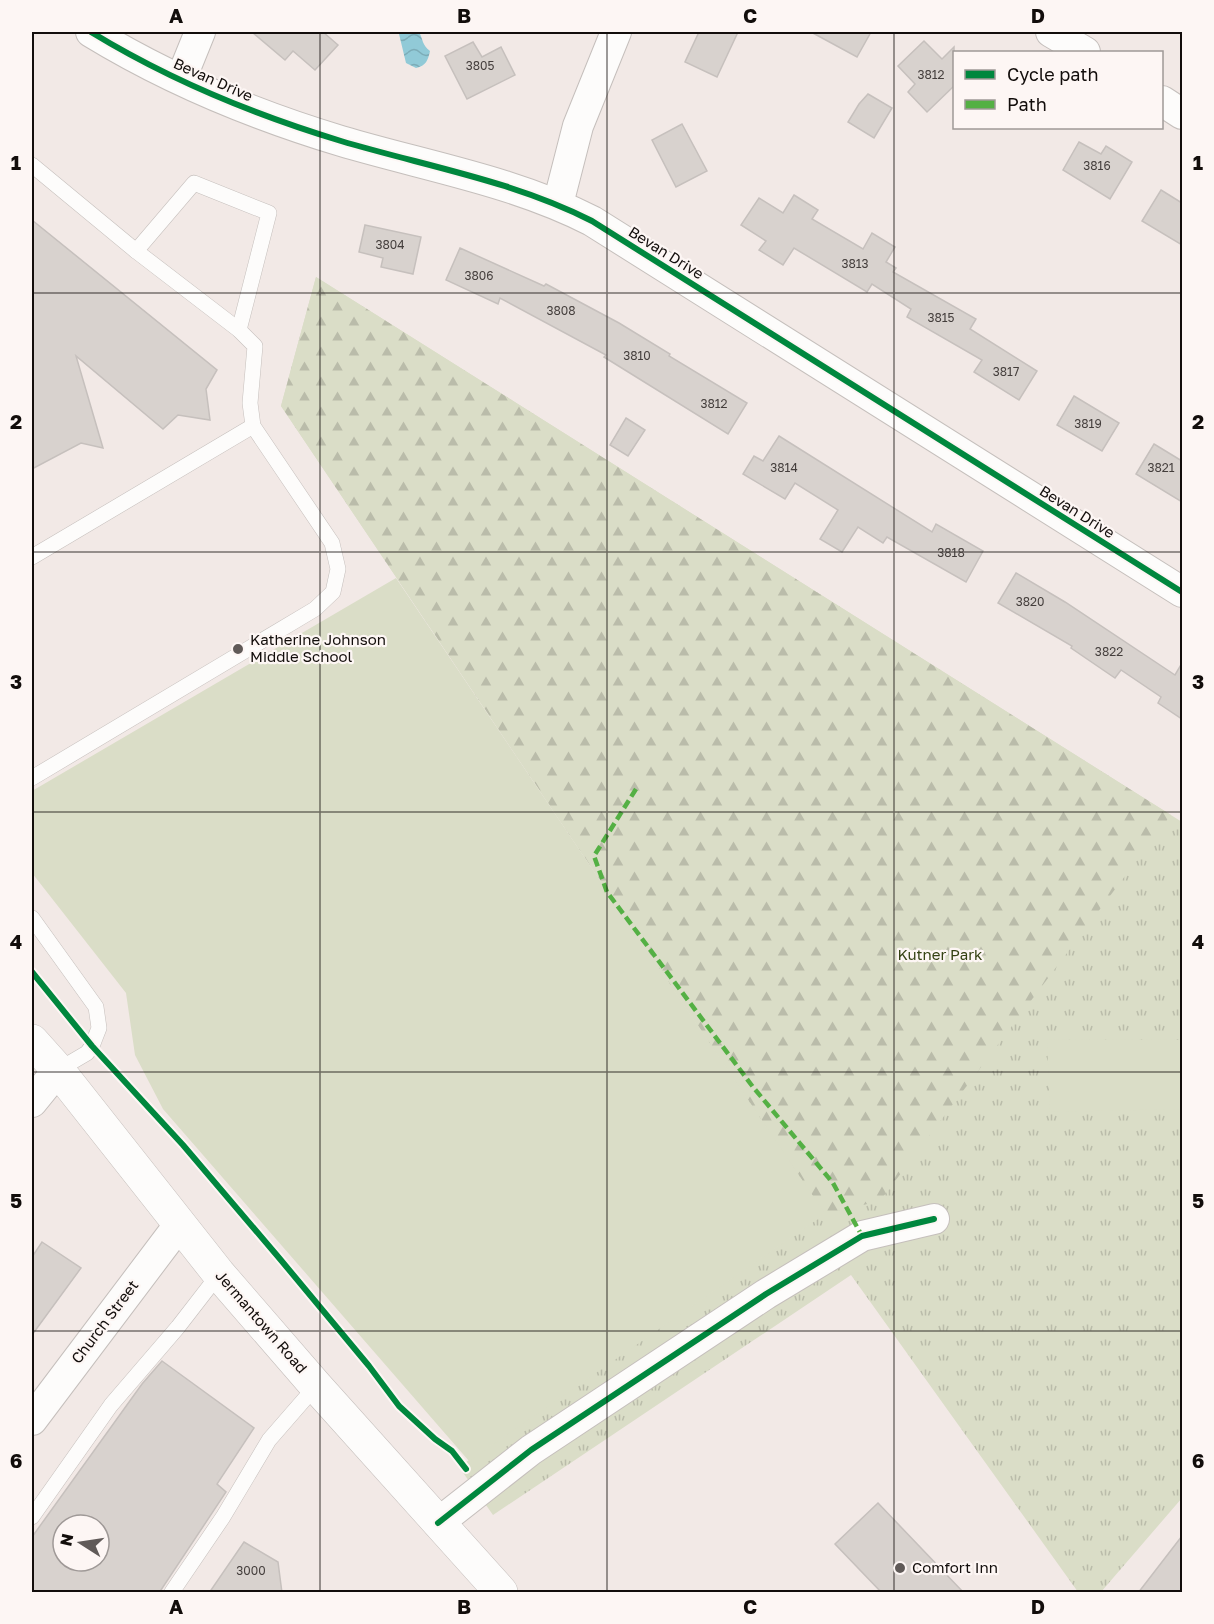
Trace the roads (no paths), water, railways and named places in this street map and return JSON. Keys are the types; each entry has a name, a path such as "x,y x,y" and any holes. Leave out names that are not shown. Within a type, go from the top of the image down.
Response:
{"main road":[{"name":"Jermantown Road","path":"32,1041 58,1070 219,1274 501,1593"}],"street":[{"name":"Bevan Drive","path":"91,32 121,50 181,79 272,118 340,141 511,188 558,204 592,221 1182,592"},
{"path":"181,79 200,32"},
{"path":"558,204 578,126 616,32"},
{"path":"1051,32 1083,51"},
{"path":"1163,101 1182,114"},
{"path":"32,1102 58,1070"},
{"path":"438,1523 531,1449 776,1288 862,1236 934,1219"},
{"name":"Church Street","path":"32,1420 179,1225"}],"lane":[{"path":"32,165 136,251 240,330 255,346 250,403 254,426 332,543 338,569 333,592 315,609 32,778"},
{"path":"136,251 194,183 269,213 240,330"},
{"path":"32,557 254,426"},
{"path":"32,918 96,1007 99,1028 92,1046 87,1053 58,1070"},
{"path":"32,1517 111,1405 178,1327 219,1274"},
{"path":"172,1593 223,1517 269,1440 316,1386"}],"water":[{"path":"419,32 430,51 422,66 416,68 406,63 399,34"}],"place":[{"name":"Katherine Johnson Middle School","path":"238,649"},
{"name":"Comfort Inn","path":"900,1568"}],"park label":[{"name":"Kutner Park","path":"940,955"}]}
